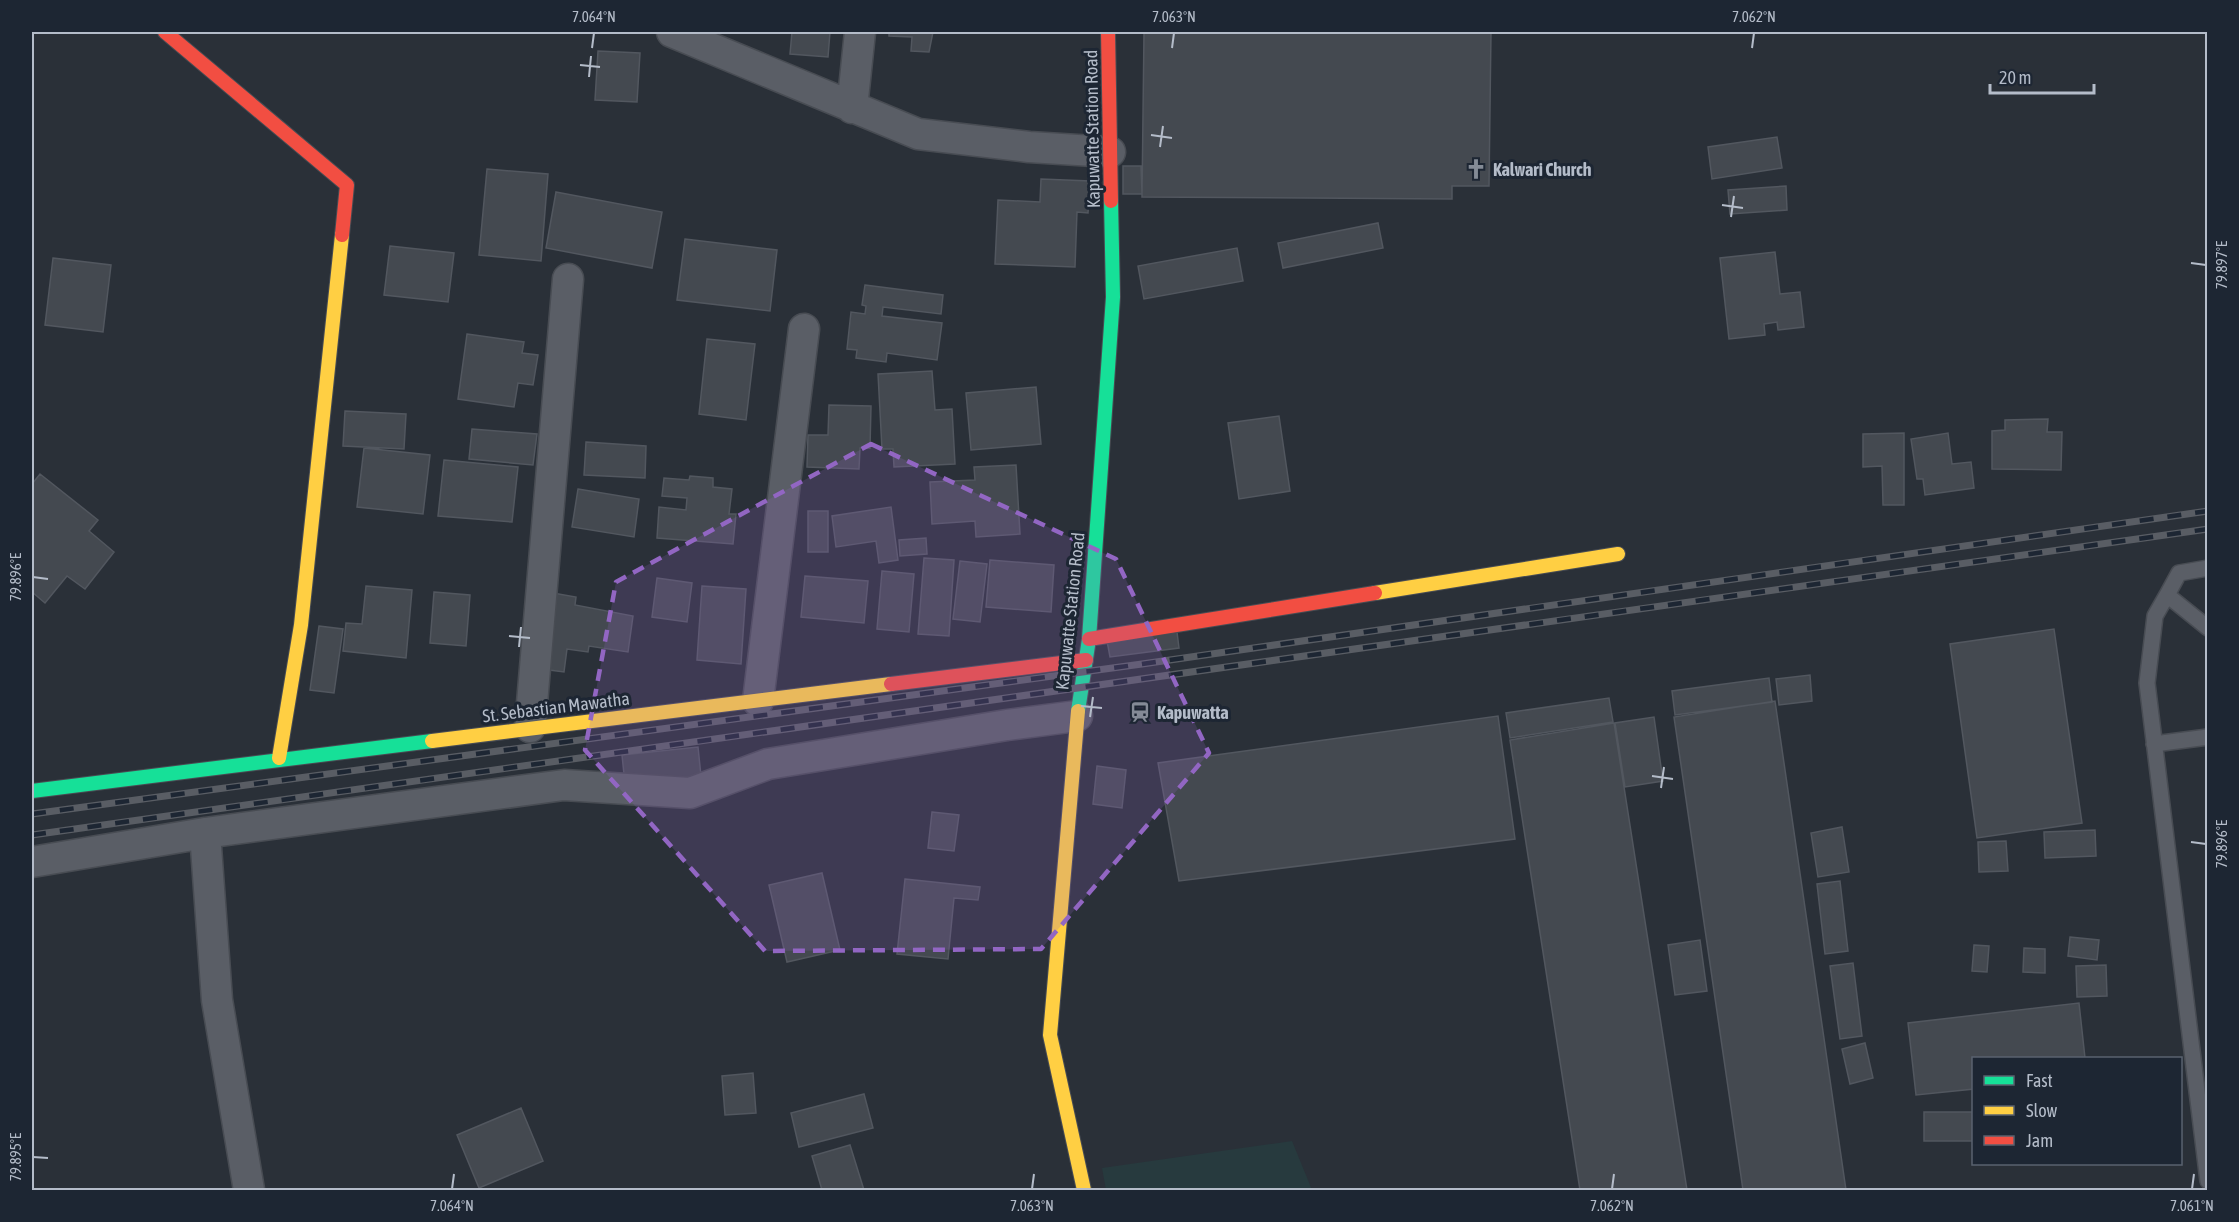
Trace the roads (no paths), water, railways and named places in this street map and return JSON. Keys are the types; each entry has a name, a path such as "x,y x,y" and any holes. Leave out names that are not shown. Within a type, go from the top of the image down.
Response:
{"street":[{"path":"165,32 347,185 301,625 279,758"},
{"path":"672,32 918,134 1029,147 1110,152"},
{"path":"852,108 860,32"},
{"name":"Kapuwatte Station Road","path":"1084,1191 1050,1035 1077,716 1089,639 1113,297 1108,32"},
{"path":"530,728 568,279"},
{"path":"758,701 804,329"},
{"path":"1089,639 1618,555"},
{"name":"St. Sebastian Mawatha","path":"32,791 279,758 1086,660"},
{"path":"32,861 205,833 564,785 690,793 768,764 1007,725 1077,716"},
{"path":"205,833 217,1000 249,1191"}],"lane":[{"path":"2208,568 2179,573 2155,616 2147,683 2208,1181"},
{"path":"2167,595 2208,628"},
{"path":"2154,744 2208,736"}],"railway":[{"path":"32,814 1142,664 2208,511"},
{"path":"32,835 2208,529"}],"place":[{"name":"Kalwari Church","path":"1476,169"},
{"name":"Kapuwatta","path":"1140,712"}]}
